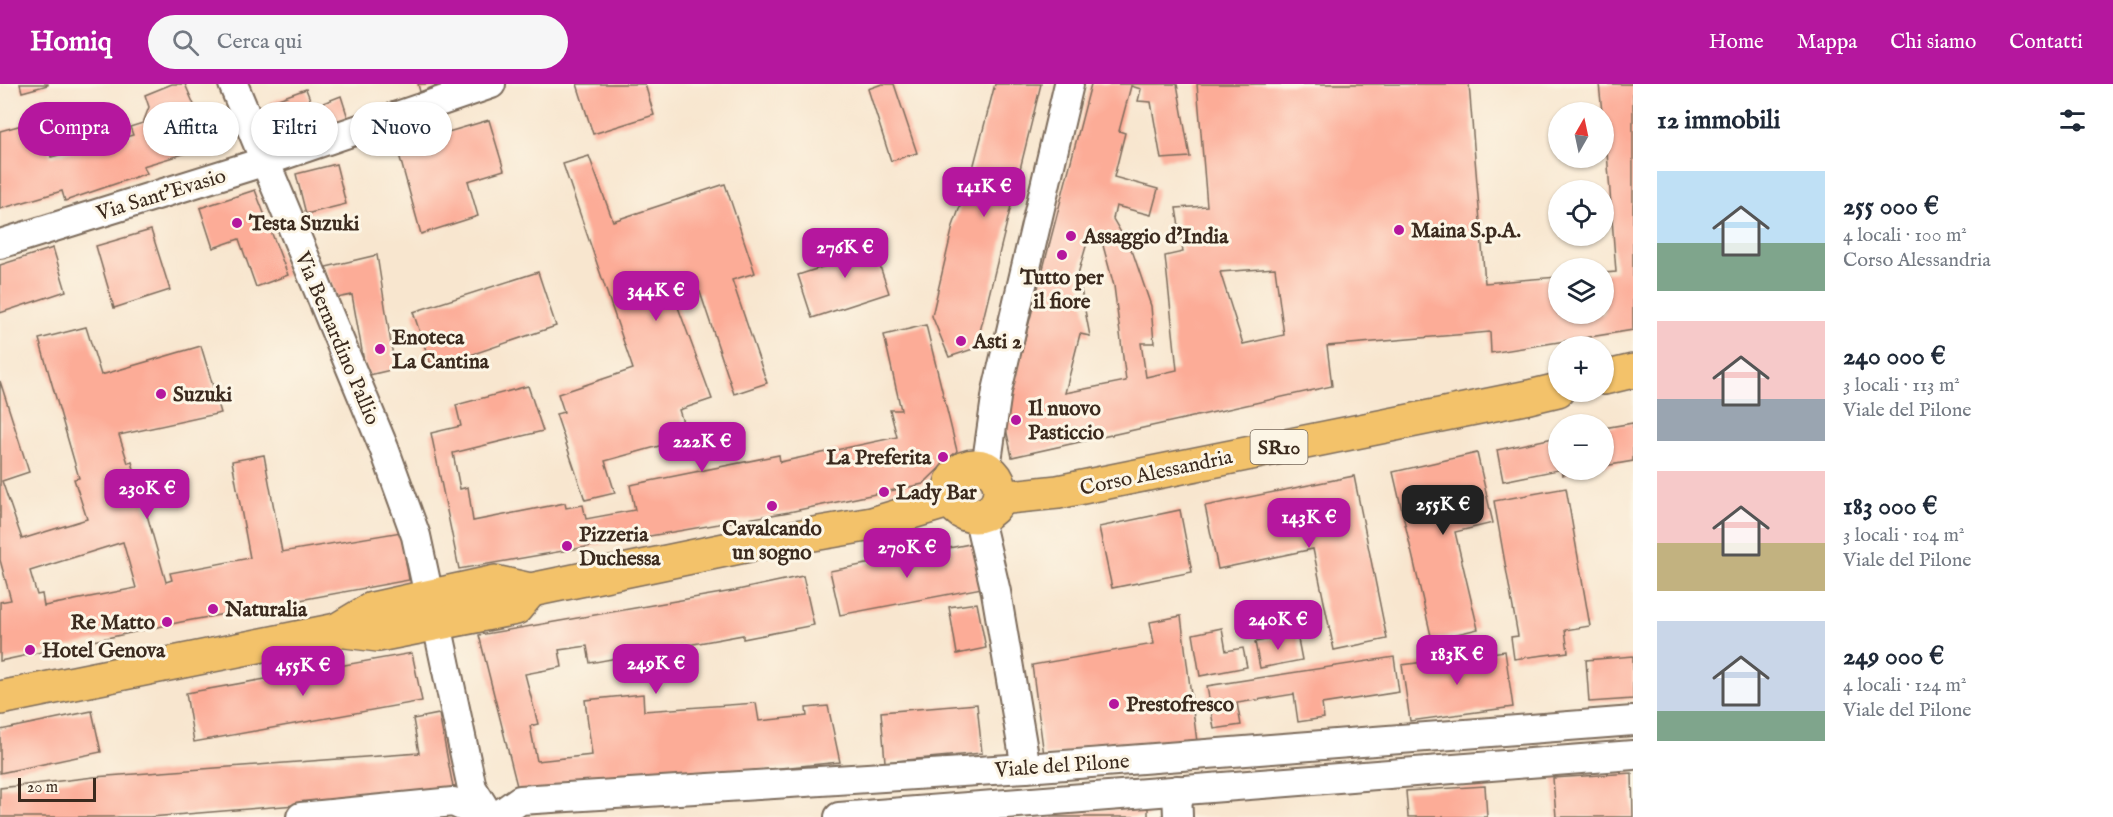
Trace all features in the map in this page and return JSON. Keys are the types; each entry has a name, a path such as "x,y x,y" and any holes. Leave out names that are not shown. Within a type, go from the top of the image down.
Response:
{"main road":[{"path":"1614,376 1633,371"},
{"name":"Corso Alessandria","path":"0,698 337,630 372,609 433,610 495,582 531,590 749,545 1058,492 1548,393"},
{"path":"969,466 986,468 996,478 1000,491 976,505 951,483 961,470 969,466"}],"street":[{"name":"Via Bernardino Pallio","path":"233,84 384,448 416,536 472,789 488,817"},
{"name":"Via Sant'Evasio","path":"0,244 266,161 491,84"},
{"path":"986,468 997,391 1069,84"},
{"path":"976,505 996,592 1026,768"},
{"name":"Viale del Pilone","path":"496,817 520,800 1026,768 1633,721"},
{"name":"Viale del Pilone","path":"839,817 1178,803 1633,755"},
{"path":"301,817 453,802 488,817"}],"building":[{"path":"20,84 48,84 48,85 22,92"},
{"path":"172,84 185,84 193,102 147,102 145,95"},
{"path":"418,84 440,84 420,92"},
{"path":"577,84 645,84 654,115 593,134"},
{"path":"882,84 894,84 917,153 891,161 868,89"},
{"path":"995,84 1041,84 976,348 949,357 932,316 953,226 971,176"},
{"path":"1091,84 1177,84 1190,157 1161,159 1151,102 1138,101 1141,89 1131,86 1119,131 1125,133 1114,177 1158,189 1151,215 1116,206 1113,219 1133,253 1151,306 1154,343 1141,343 1146,377 1177,370 1165,256 1183,252 1176,208 1207,206 1197,84 1469,84 1485,283 1548,278 1548,324 1614,324 1614,272 1616,272 1614,180 1609,180 1608,168 1614,168 1614,102 1601,102 1599,84 1633,84 1633,330 1596,336 1548,336 1548,344 1491,353 1490,332 1327,346 1332,386 1012,457 1004,419","holes":["1089,236 1101,238 1114,286 1126,381 1065,393 1080,334 1090,336 1078,274","1275,268 1284,335 1243,344 1220,272"]},
{"path":"306,89 311,102 270,102"},
{"path":"341,96 348,118 338,121 338,102 326,102"},
{"path":"489,120 504,170 468,181 478,216 421,234 399,156 452,156 452,131"},
{"path":"143,123 143,156 177,156 143,166 147,173 65,201 62,191 0,209 0,131 18,126 18,156 131,156 131,136 133,135 131,127"},
{"path":"589,156 613,221 725,184 755,273 732,280 767,383 734,394 700,292 675,299 712,399 679,410 688,438 605,461 615,493 585,500 556,414 564,412 558,394 633,369 563,164"},
{"path":"336,164 346,204 306,214 296,174"},
{"name":"Testa Suzuki","path":"255,190 288,275 256,287 239,239 213,248 200,208"},
{"path":"151,230 170,290 114,308 96,246"},
{"path":"869,234 889,293 812,318 798,275 838,262 833,246"},
{"path":"53,248 66,291 0,313 0,265"},
{"path":"377,255 395,369 369,375 364,362 352,295 337,298 326,267"},
{"path":"538,272 556,326 432,368 413,312"},
{"path":"926,325 957,451 923,484 789,512 459,569 431,433 461,426 456,405 528,386 543,431 453,453 460,489 468,487 473,521 565,503 566,508 583,505 586,519 635,510 630,485 779,455 780,462 897,437 890,410 901,410 884,335"},
{"path":"86,327 101,375 201,346 221,413 119,435 128,463 132,462 166,582 172,580 170,573 250,558 232,461 264,455 282,552 401,532 409,580 181,622 0,661 0,602 11,600 0,560 0,381 29,472 2,481 22,539 87,519 74,479 79,478 39,339","holes":["123,542 136,588 44,606 42,594 37,595 30,571"]},
{"path":"1633,423 1633,461 1614,464 1614,426"},
{"path":"1548,439 1548,472 1503,481 1497,450"},
{"path":"1477,453 1493,523 1455,532 1478,629 1432,640 1393,472"},
{"path":"1354,476 1387,639 1334,650 1313,549 1218,569 1205,506"},
{"path":"1566,488 1590,626 1565,630 1568,652 1514,659 1511,637 1518,636 1494,501"},
{"path":"1180,510 1192,572 1112,588 1099,527"},
{"path":"975,543 982,588 840,615 830,571"},
{"path":"803,576 814,625 743,639 743,635 590,663 587,646 559,650 562,667 525,674 538,724 530,726 537,761 592,755 585,700 643,694 644,711 756,703 759,721 807,716 806,708 828,706 840,762 519,794 479,635 733,591"},
{"path":"977,603 986,648 957,654 949,607"},
{"name":"Prestofresco","path":"1181,616 1197,742 1044,755 1032,665 1154,644 1150,622"},
{"path":"1222,628 1226,651 1243,648 1247,667 1200,676 1193,634"},
{"path":"1297,634 1302,660 1260,668 1255,642"},
{"path":"1505,651 1513,707 1410,721 1402,665"},
{"path":"412,653 422,701 194,742 186,693"},
{"path":"1633,656 1633,699 1589,702 1586,660"},
{"path":"1394,657 1399,692 1322,704 1324,718 1298,722 1294,694 1237,703 1241,725 1214,729 1207,686"},
{"path":"977,704 982,753 885,762 881,712"},
{"path":"92,711 101,752 0,773 0,730"},
{"path":"439,714 454,792 150,817 0,817 0,788 94,777 419,753 413,719"},
{"path":"1632,773 1633,817 1556,817 1553,778"},
{"path":"1485,786 1487,817 1408,817 1406,791"},
{"path":"1148,807 1148,817 1050,817 1050,815"}],"place":[{"name":"Testa Suzuki","path":"237,223"},
{"name":"Maina S.p.A.","path":"1399,230"},
{"name":"Assaggio d'India","path":"1071,236"},
{"name":"Tutto per il fiore","path":"1062,255"},
{"name":"Asti 2","path":"961,341"},
{"name":"Enoteca La Cantina","path":"380,349"},
{"name":"Suzuki","path":"161,394"},
{"name":"Il nuovo Pasticcio","path":"1016,420"},
{"name":"La Preferita","path":"943,457"},
{"name":"Lady Bar","path":"884,492"},
{"name":"Cavalcando un sogno","path":"772,506"},
{"name":"Pizzeria Duchessa","path":"567,546"},
{"name":"Naturalia","path":"213,609"},
{"name":"Re Matto","path":"167,622"},
{"name":"Hotel Genova","path":"30,650"},
{"name":"Prestofresco","path":"1114,704"}]}
